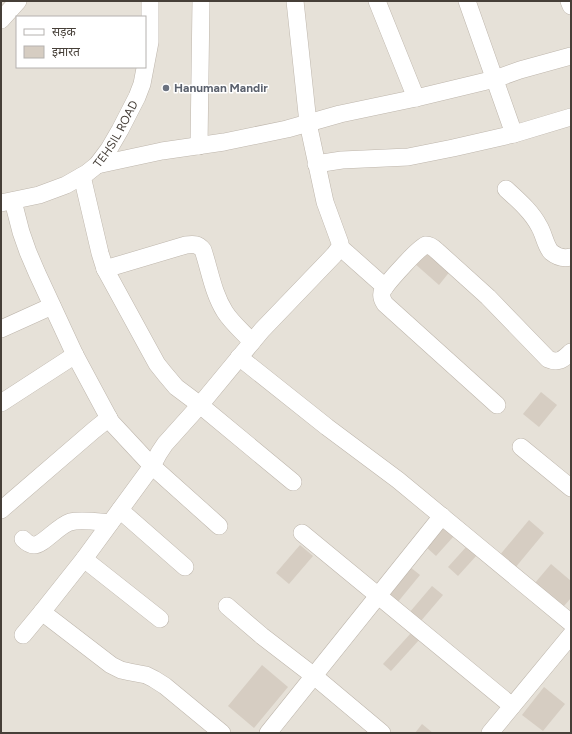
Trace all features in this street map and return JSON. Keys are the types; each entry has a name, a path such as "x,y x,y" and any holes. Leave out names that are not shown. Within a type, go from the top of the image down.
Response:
{"street":[{"path":"1,20 18,1"},
{"name":"TEHSIL ROAD","path":"146,63 150,42 150,1"},
{"path":"199,146 201,1"},
{"path":"295,1 308,123 325,202 340,243 340,247 385,287"},
{"path":"377,1 416,98"},
{"path":"467,1 514,134"},
{"path":"569,1 571,6"},
{"path":"97,165 162,151 231,141 287,129 340,114 495,79 520,70 571,56"},
{"name":"TEHSIL ROAD","path":"7,202 38,195 66,185 87,173 97,165 109,149 137,97 142,84 145,68"},
{"path":"316,164 342,160 408,157 514,134 571,117"},
{"path":"82,176 105,269 157,364 176,387 293,482"},
{"path":"506,189 535,219 544,235 548,248 561,258 571,257"},
{"path":"7,202 75,355 109,418 119,431 152,466 219,526"},
{"path":"105,269 186,245 195,244 200,246 203,250 217,295 222,306 232,320 252,342"},
{"path":"497,405 382,300 381,293 385,287 424,246 428,245 437,251 488,297 548,359 554,362 559,361 571,352"},
{"path":"23,635 84,559 152,466 164,444 200,405 262,330 340,247"},
{"path":"1,329 52,306"},
{"path":"1,403 75,355"},
{"path":"240,358 327,427 398,480 571,622"},
{"path":"1,510 109,418"},
{"path":"521,447 571,488"},
{"path":"268,733 442,516"},
{"path":"23,539 34,546 39,544 60,527 71,522 92,521 115,517 185,567"},
{"path":"302,533 512,706"},
{"path":"84,559 160,619"},
{"path":"227,606 382,733"},
{"path":"42,612 111,665 121,670 146,675 165,686 222,733"},
{"path":"490,733 571,635"}],"shaded area":[{"path":"1,1 571,1 571,733 1,733"}],"building":[{"path":"426,249 451,270 439,285 414,263"},
{"path":"541,392 557,405 539,427 523,414"},
{"path":"529,520 544,533 515,568 499,556"},
{"path":"443,526 454,536 436,556 426,547"},
{"path":"300,545 313,556 289,584 276,573"},
{"path":"467,546 477,555 458,576 448,567"},
{"path":"551,564 571,581 571,598 563,607 535,583"},
{"path":"410,567 420,575 397,603 386,595"},
{"path":"432,586 443,595 420,622 409,613"},
{"path":"411,633 419,640 391,671 383,664"},
{"path":"262,665 288,687 254,728 228,706"},
{"path":"544,687 565,704 543,731 522,715"},
{"path":"422,724 433,733 415,733"}],"place":[{"name":"Hanuman Mandir","path":"166,88"}]}
